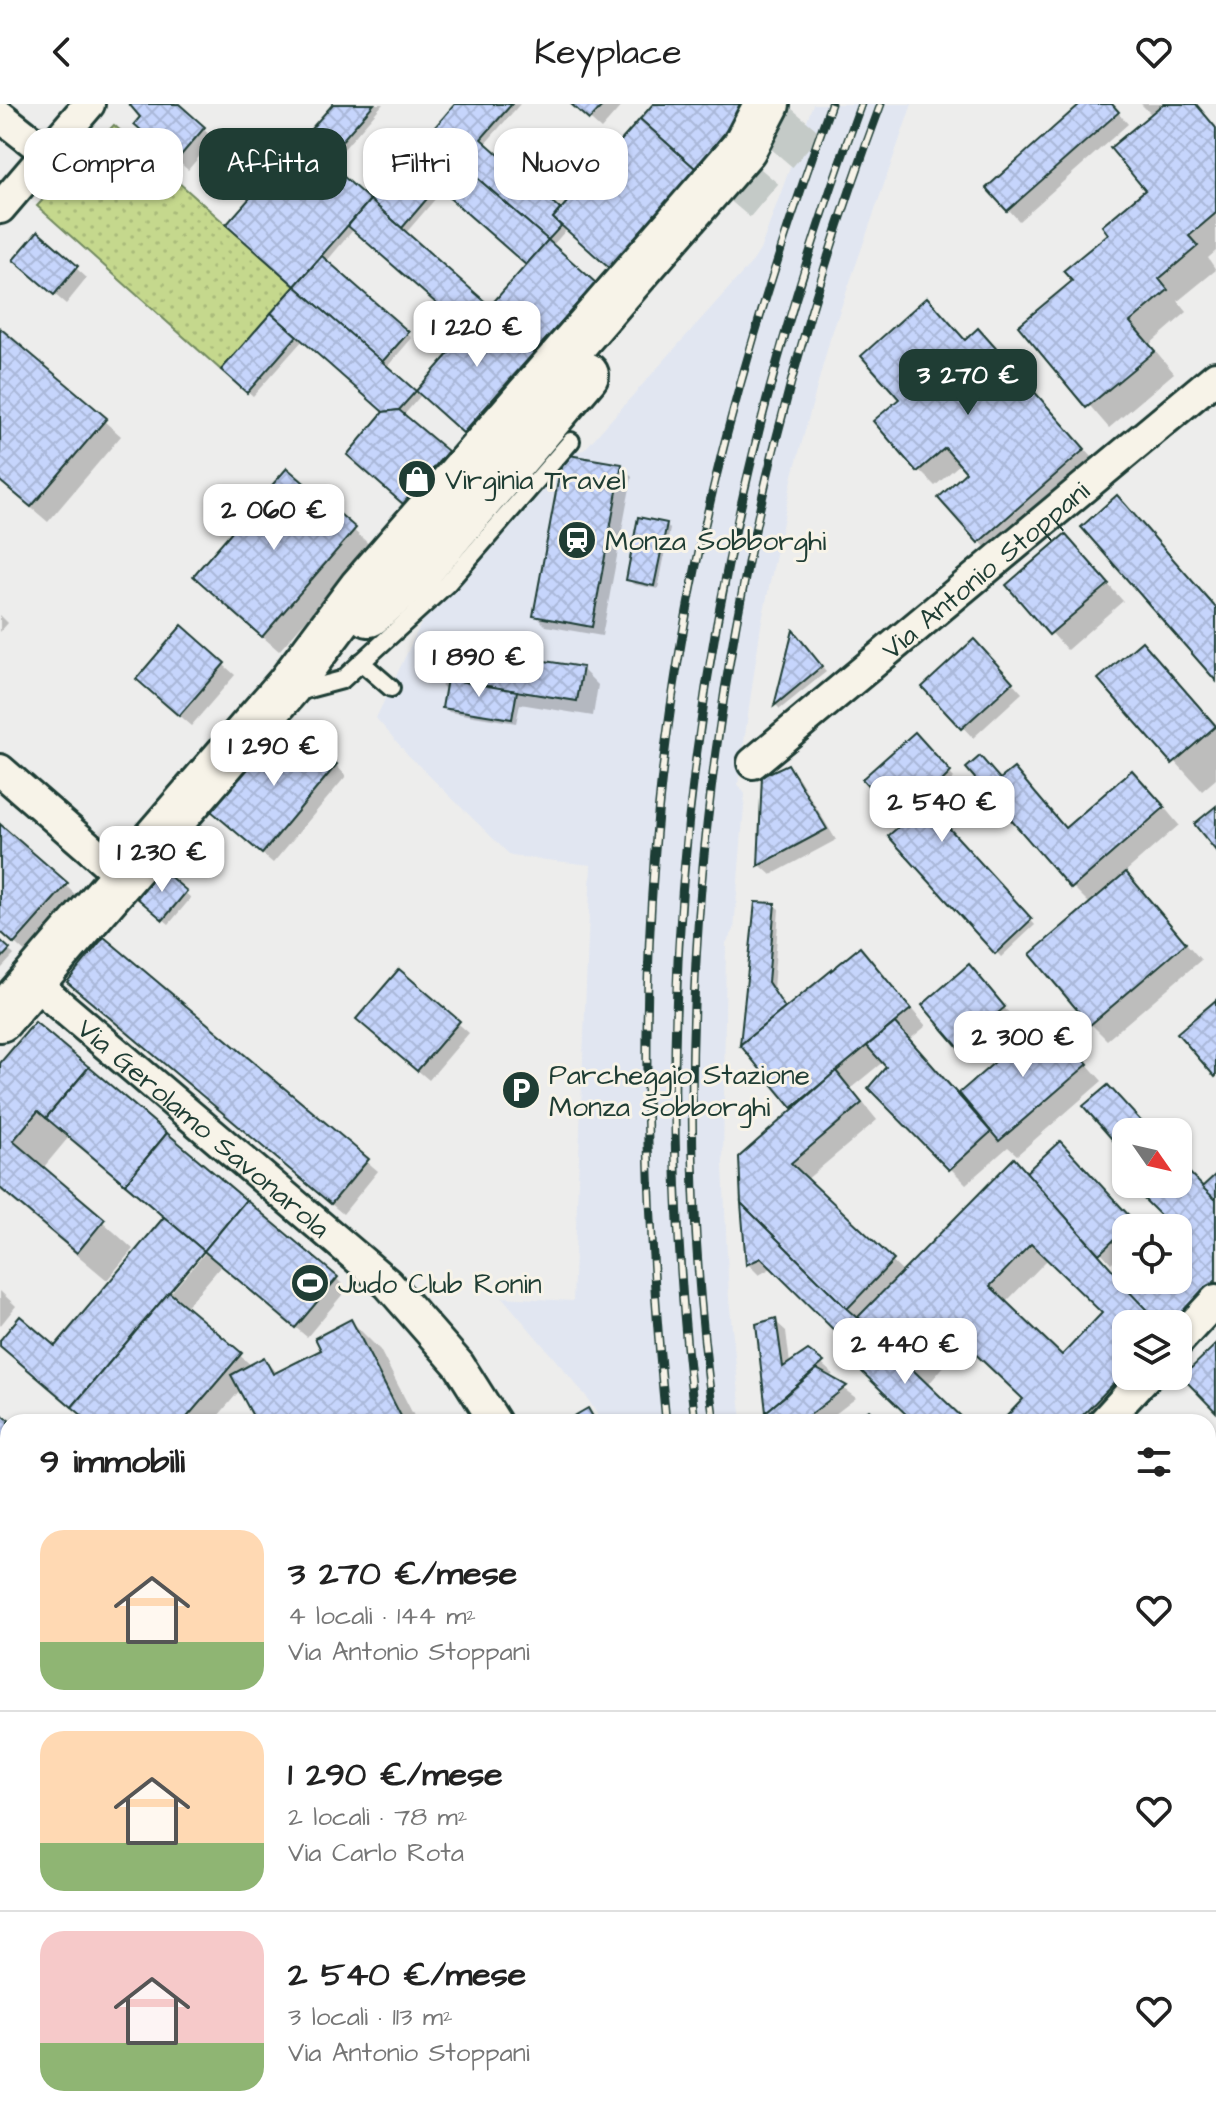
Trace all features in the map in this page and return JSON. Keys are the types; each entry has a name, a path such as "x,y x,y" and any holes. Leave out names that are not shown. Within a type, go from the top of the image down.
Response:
{"street":[{"path":"68,128 89,104"},
{"path":"0,1019 283,691 361,589 744,148 767,104"},
{"path":"0,116 24,135"},
{"path":"0,208 24,180"},
{"path":"283,691 420,570 733,203"},
{"name":"Via Antonio Stoppani","path":"753,763 1216,377"},
{"path":"0,770 123,877"},
{"name":"Via Gerolamo Savonarola","path":"32,981 388,1284 459,1365 490,1414"},
{"path":"1192,1326 1216,1300"},
{"path":"1111,1414 1133,1390"}],"lane":[{"path":"283,691 342,680 447,584 571,441"},
{"path":"361,662 391,688"}],"shaded area":[{"path":"813,104 912,104 830,339 793,475 761,625 738,784 745,794 734,930 726,943 723,1165 729,1299 741,1414 597,1414 586,1396 502,1297 573,1301 591,865 511,856 409,756 376,718 426,613 474,570 563,454 584,450 760,250"}],"green space":[{"path":"183,186 295,286 221,370 37,206 43,200 183,200"}],"building":[{"path":"129,104 179,104 205,127 199,128 199,134 183,153 183,128 139,128 134,124 140,117"},
{"path":"333,104 374,104 347,135 347,128 312,128"},
{"path":"455,104 512,104 481,139 494,151 494,193 478,179 478,128 434,128"},
{"path":"571,104 604,104 589,120"},
{"path":"653,104 741,104 734,121 696,169 640,119"},
{"path":"1080,104 1112,104 1119,112 1007,211 986,188"},
{"path":"1163,104 1196,104 1216,128 1216,213 1189,236 1198,246 1159,279 1168,290 1130,322 1155,351 1086,408 1018,326 1072,281 1063,271 1108,234 1102,226 1145,190 1110,148"},
{"path":"640,119 696,169 609,268 553,218 569,200 628,200 628,133"},
{"path":"478,179 494,193 494,200 502,200 548,240 526,265 452,200 478,200"},
{"path":"347,180 363,194 363,200 370,200 295,286 226,225 248,200 347,200"},
{"path":"370,200 426,200 402,228"},
{"path":"370,200 490,306 468,331 348,226"},
{"path":"502,200 550,200 560,209 553,218 561,226 548,240"},
{"path":"38,231 78,266 54,295 13,260"},
{"path":"548,240 596,283 538,348 490,306"},
{"path":"322,256 409,332 382,362 295,286"},
{"path":"295,286 416,391 399,410 383,412 271,313"},
{"path":"927,297 965,340 978,328 1085,449 978,543 938,498 966,472 945,448 917,472 873,421 899,399 861,356"},
{"path":"490,306 538,348 463,433 416,391"},
{"path":"271,313 297,336 247,393 221,370"},
{"path":"0,328 107,418 31,507 0,481"},
{"path":"399,410 448,451 403,504 347,455 383,412"},
{"path":"563,454 622,464 592,627 533,616"},
{"path":"287,468 356,528 262,637 193,576"},
{"path":"1117,495 1216,608 1216,681 1081,527"},
{"path":"638,517 667,523 654,586 626,580"},
{"path":"1065,534 1109,584 1049,635 1006,585"},
{"path":"182,625 225,663 179,716 136,679"},
{"path":"793,630 822,666 774,706"},
{"path":"974,639 1013,682 961,729 922,687"},
{"path":"1142,641 1216,726 1172,764 1098,679"},
{"path":"437,644 583,667 577,701 431,677"},
{"path":"447,679 517,691 512,719 442,708"},
{"path":"286,721 337,764 262,854 211,811"},
{"path":"915,732 951,772 941,782 947,789 928,805 1032,919 995,954 888,836 903,823 862,779"},
{"path":"980,756 1000,779 1014,768 1065,828 1132,770 1165,807 1071,889 966,768"},
{"path":"788,764 827,829 758,866 762,776"},
{"path":"1216,806 1216,851 1194,824"},
{"path":"0,824 68,883 14,944 0,931"},
{"path":"161,869 187,891 163,920 137,898"},
{"path":"1126,872 1186,943 1090,1025 1030,954"},
{"path":"755,902 775,903 768,982 785,1008 740,1045"},
{"path":"104,937 369,1159 331,1204 67,982"},
{"path":"0,940 10,949 0,960"},
{"path":"860,947 911,1009 792,1108 740,1045"},
{"path":"969,964 1005,1007 958,1047 922,1005"},
{"path":"399,969 460,1021 417,1071 356,1019"},
{"path":"1216,1000 1216,1076 1215,1077 1177,1033"},
{"path":"1047,1017 1088,1064 999,1141 959,1093"},
{"path":"35,1022 89,1067 46,1118 38,1111 13,1141 105,1219 77,1253 0,1188 0,1063"},
{"path":"895,1023 991,1132 949,1170 868,1088 886,1067 867,1046"},
{"path":"89,1067 167,1133 125,1184 46,1118"},
{"path":"836,1071 862,1103 791,1163 894,1260 847,1309 741,1203 739,1157"},
{"path":"1108,1085 1138,1118 1112,1118 1112,1139 1083,1106"},
{"path":"167,1133 246,1200 204,1251 125,1184"},
{"path":"1060,1141 1128,1214 1112,1214 1112,1242 1099,1254 1025,1173"},
{"path":"1014,1158 1112,1269 1112,1294 1134,1294 1148,1310 1112,1310 1112,1385 1084,1414 1009,1414 1023,1399 948,1328 912,1369 858,1317","holes":["1031,1244 1102,1313 1062,1355 990,1286"]},
{"path":"1216,1174 1216,1200 1202,1187"},
{"path":"1192,1175 1216,1200 1216,1280 1186,1310 1147,1310 1132,1294 1192,1294 1192,1214 1159,1214 1143,1198 1192,1198"},
{"path":"246,1200 338,1277 295,1328 204,1251"},
{"path":"741,1203 882,1340 860,1356 761,1258 746,1265"},
{"path":"164,1217 204,1251 72,1407 0,1346 0,1340 20,1316 55,1346"},
{"path":"169,1292 242,1353 190,1414 80,1414 72,1407"},
{"path":"776,1318 783,1367 808,1350 824,1362 766,1412 756,1324"},
{"path":"351,1319 400,1414 252,1414 231,1375 264,1357 273,1374 321,1350 315,1338"},
{"path":"882,1340 959,1414 906,1414 853,1363"},
{"path":"1216,1344 1216,1412 1192,1387 1192,1367"},
{"path":"817,1369 847,1386 811,1414 766,1412"},
{"path":"588,1408 591,1414 578,1414"}],"tunnel":[{"path":"733,203 817,104"}],"railway":[{"path":"665,1414 651,1213 647,1073 650,933 663,766 694,573 716,478 768,289 831,104"},
{"path":"694,1414 679,1251 675,1082 680,917 697,753 723,590 759,428 805,267 861,104"},
{"path":"713,1414 697,1255 692,1087 699,919 716,753 743,588 780,424 826,263 881,104"}],"place":[{"name":"Virginia Travel","path":"417,479"},
{"name":"Monza Sobborghi","path":"577,540"},
{"name":"Parcheggio Stazione Monza Sobborghi","path":"521,1090"},
{"name":"Judo Club Ronin","path":"310,1283"}]}
